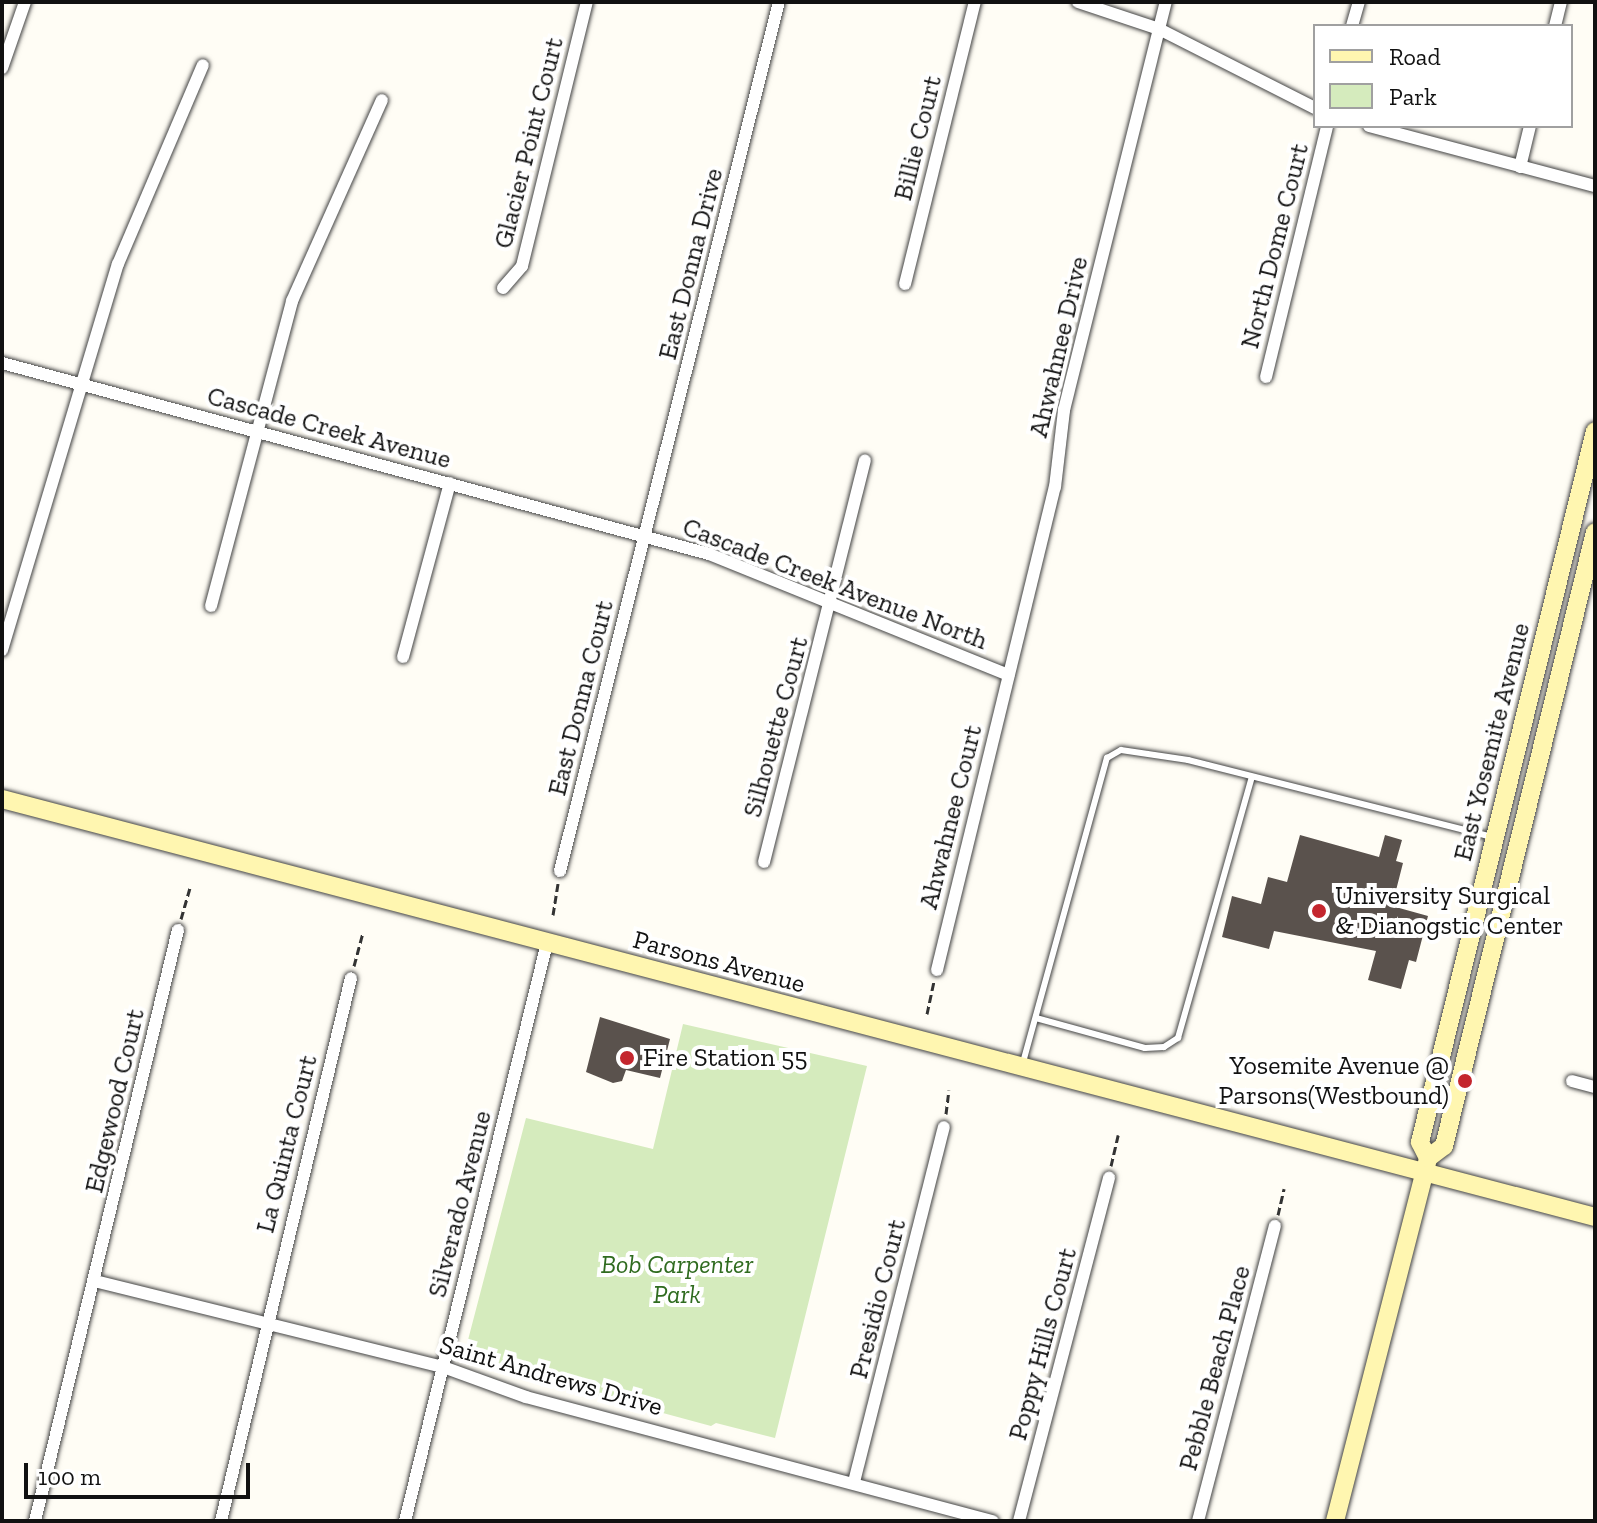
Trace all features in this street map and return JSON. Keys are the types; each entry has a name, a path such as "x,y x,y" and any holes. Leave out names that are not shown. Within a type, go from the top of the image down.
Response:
{"main road":[{"name":"East Yosemite Avenue","path":"1426,1166 1420,1142 1595,431"},
{"name":"East Yosemite Avenue","path":"1335,1521 1426,1166 1444,1146 1595,532"},
{"name":"Parsons Avenue","path":"2,799 1021,1069 1426,1166 1595,1217"}],"street":[{"path":"2,68 25,2"},
{"name":"Glacier Point Court","path":"503,288 522,266 587,2"},
{"name":"East Donna Drive","path":"644,536 779,2"},
{"name":"Billie Court","path":"905,284 975,2"},
{"path":"1078,2 1159,29 1313,107"},
{"name":"Ahwahnee Drive","path":"1008,675 1055,487 1057,440 1166,2"},
{"path":"1353,24 1359,2"},
{"path":"1556,24 1561,2"},
{"path":"2,650 118,264 203,65"},
{"path":"211,606 292,301 382,100"},
{"name":"North Dome Court","path":"1266,377 1327,128"},
{"path":"1376,128 1595,186"},
{"path":"1520,167 1530,128"},
{"name":"Cascade Creek Avenue","path":"2,363 644,536"},
{"name":"Silhouette Court","path":"764,862 865,461"},
{"path":"403,657 450,483"},
{"name":"Cascade Creek Avenue North","path":"644,536 718,557 1008,675"},
{"name":"East Donna Court","path":"560,871 644,536"},
{"name":"Ahwahnee Court","path":"937,970 1008,675"},
{"name":"Edgewood Court","path":"35,1521 178,930"},
{"name":"Silverado Avenue","path":"405,1521 547,943"},
{"name":"La Quinta Court","path":"221,1521 266,1321 351,978"},
{"path":"1572,1081 1595,1087"},
{"name":"Presidio Court","path":"854,1482 944,1127"},
{"name":"Poppy Hills Court","path":"1019,1521 1109,1178"},
{"name":"Pebble Beach Place","path":"1198,1521 1275,1226"},
{"name":"Saint Andrews Drive","path":"95,1281 443,1367 526,1397 993,1521"}],"lane":[{"path":"1021,1069 1107,758 1121,750 1143,751 1495,838"},
{"path":"1036,1018 1145,1048 1164,1047 1178,1038 1252,777"}],"path":[{"path":"553,915 560,871"},
{"path":"178,930 190,888"},
{"path":"351,978 363,932"},
{"path":"927,1014 937,970"},
{"path":"944,1127 949,1090"},
{"path":"1109,1178 1118,1135"},
{"path":"1275,1226 1284,1189"}],"green space":[{"name":"Bob Carpenter Park","path":"683,1024 867,1066 775,1438 716,1423 711,1426 526,1376 477,1356 468,1340 526,1118 653,1149"}],"building":[{"name":"University Surgical & Dianogstic Center","path":"1300,835 1379,857 1385,835 1402,840 1396,861 1403,863 1392,906 1428,916 1416,962 1409,960 1401,989 1368,980 1376,951 1274,931 1269,949 1222,937 1232,896 1261,904 1268,877 1287,882"},
{"name":"Fire Station 55","path":"600,1017 670,1039 660,1078 626,1070 622,1081 613,1083 586,1072"}],"place":[{"name":"University Surgical & Dianogstic Center","path":"1319,911"},
{"name":"Fire Station 55","path":"627,1058"},
{"name":"Yosemite Avenue @ Parsons(Westbound)","path":"1465,1081"}]}
